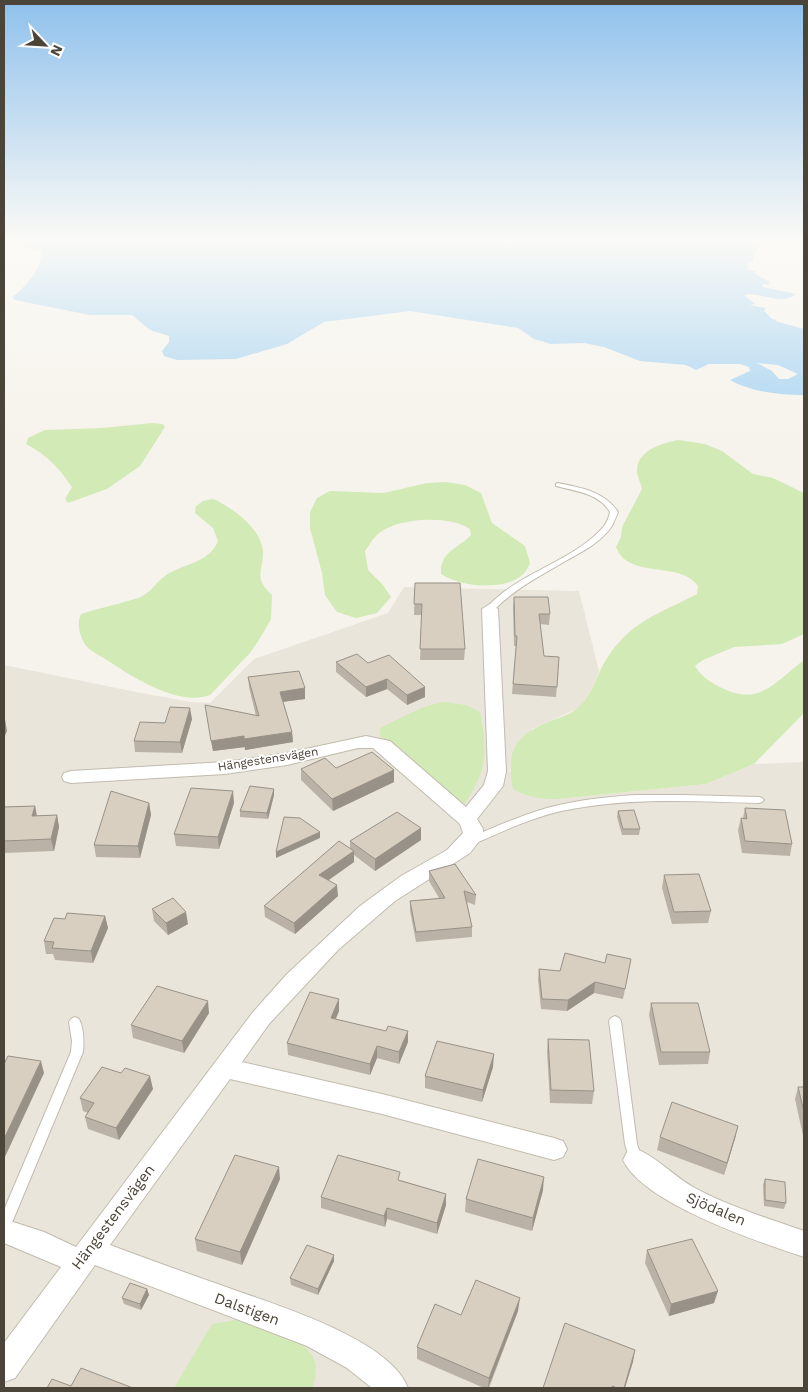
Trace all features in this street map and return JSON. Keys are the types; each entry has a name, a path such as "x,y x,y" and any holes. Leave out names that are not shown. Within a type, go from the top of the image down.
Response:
{"street":[{"path":"468,843 473,835 473,829 467,819 494,786 497,771 490,609"},
{"name":"Hängestensvägen","path":"71,777 178,772 300,756 369,741 383,745 467,819"},
{"name":"Hängestensvägen","path":"4,1367 224,1068 290,985 335,939 393,891 468,843"},
{"path":"224,1068 382,1104 554,1149"},
{"name":"Sjödalen","path":"636,1160 646,1170 689,1198 804,1244"},
{"name":"Dalstigen","path":"4,1231 316,1334 362,1359 380,1373 393,1388"}],"lane":[{"path":"490,609 495,601 515,587 592,542 607,530 614,512 609,504 586,492 558,485"},
{"path":"468,843 516,822 559,808 609,799 759,800"},
{"path":"615,1021 631,1144 636,1160"},
{"path":"4,1225 76,1052 78,1041 75,1022"}],"shaded area":[{"path":"404,587 579,591 599,671 589,696 579,708 532,729 512,762 509,771 558,799 706,784 754,764 804,762 804,1388 4,1388 4,665 136,692 191,702 210,703 254,659 388,613"}],"green space":[{"path":"152,423 163,424 165,427 140,466 107,489 68,503 65,499 72,487 46,457 26,444 28,438 45,430 102,428"},
{"path":"678,440 705,444 722,451 753,474 773,478 804,493 804,634 782,644 734,647 703,660 695,666 714,684 735,693 747,695 767,689 804,660 804,713 754,764 706,784 558,799 546,799 519,792 513,789 511,763 516,745 522,737 541,725 568,714 580,706 588,696 615,647 635,627 658,613 697,594 698,586 690,578 631,563 622,557 616,547 621,537 622,527 642,489 637,471 638,462 652,448"},
{"path":"446,482 465,485 481,493 492,523 525,546 530,563 524,573 513,581 503,584 481,586 459,582 441,574 441,566 447,555 471,535 470,529 461,524 437,520 397,524 375,537 365,551 368,570 383,585 391,597 377,613 356,618 337,612 325,595 322,573 310,528 310,512 317,498 330,491 384,493 427,483"},
{"path":"213,499 229,507 245,520 252,527 261,543 263,559 260,575 266,589 272,595 271,619 250,653 210,695 198,698 184,697 170,694 142,682 91,651 82,639 79,622 81,614 142,596 165,576 202,559 214,549 218,541 213,528 195,513 196,506 203,501"},
{"path":"442,702 466,705 480,712 483,726 484,751 481,773 462,808 379,735 380,728 421,708"},
{"path":"235,1320 284,1335 306,1348 313,1357 316,1368 313,1388 174,1388 212,1324"}],"water":[{"path":"45,306 755,306 766,308 764,311 772,319 777,320 775,321 804,329 804,395 766,392 738,384 730,380 750,371 749,367 740,364 709,364 696,370 686,365 640,361 604,347 584,343 551,344 534,339 518,328 410,311 324,322 287,344 236,359 177,360 164,356 162,351 169,342 169,336 150,330 132,315 90,315","holes":["757,363 778,365 798,374 788,379 779,379 772,371"]}],"building":[{"path":"415,583 460,583 465,649 420,649 422,604 414,604"},
{"path":"514,597 548,597 550,614 539,614 544,656 559,657 557,687 513,684 517,636 515,636"},
{"path":"357,654 368,663 389,655 425,687 407,695 387,679 366,687 336,662"},
{"path":"299,671 305,688 280,692 292,732 244,739 244,736 211,741 205,705 259,716 248,677"},
{"path":"170,707 190,708 180,742 134,741 140,722 165,723"},
{"path":"372,752 394,770 332,799 301,769 325,758 336,768"},
{"path":"250,786 274,789 267,813 240,811"},
{"path":"191,788 233,791 218,837 174,834"},
{"path":"111,791 149,803 138,846 94,845"},
{"path":"35,806 32,816 57,815 51,839 4,841 4,807"},
{"path":"745,808 785,810 792,844 745,841 741,818 747,819"},
{"path":"634,810 640,829 623,829 618,811"},
{"path":"397,812 421,828 375,859 350,841"},
{"path":"284,817 300,818 320,832 276,852"},
{"path":"339,841 354,851 319,875 337,885 294,923 264,906"},
{"path":"455,864 476,895 464,891 472,927 416,932 410,901 445,898 429,871"},
{"path":"699,874 711,911 674,912 664,875"},
{"path":"173,898 186,912 166,923 152,909"},
{"path":"67,913 105,916 91,951 52,948 54,942 44,941 54,918 65,919"},
{"path":"565,953 605,963 607,954 631,959 625,989 595,982 568,1000 542,999 539,969 560,971"},
{"path":"157,986 208,1001 182,1041 131,1025"},
{"path":"310,992 339,999 331,1018 386,1031 388,1026 408,1031 399,1052 377,1046 370,1064 287,1043"},
{"path":"651,1003 698,1003 710,1052 661,1052"},
{"path":"548,1039 589,1040 594,1091 551,1090"},
{"path":"437,1041 494,1054 483,1090 425,1076"},
{"path":"8,1056 41,1061 4,1139 4,1064"},
{"path":"102,1067 121,1073 125,1068 150,1076 116,1128 85,1117 94,1103 80,1098"},
{"path":"798,1087 804,1087 804,1112"},
{"path":"672,1102 738,1126 727,1163 660,1137"},
{"path":"235,1155 279,1167 240,1252 195,1239"},
{"path":"338,1155 400,1172 398,1180 446,1194 437,1223 387,1208 384,1216 321,1197"},
{"path":"478,1159 544,1177 533,1218 466,1199"},
{"path":"765,1179 785,1182 786,1203 765,1200"},
{"path":"692,1239 718,1291 671,1304 647,1250"},
{"path":"307,1245 334,1255 318,1289 290,1278"},
{"path":"476,1280 520,1298 489,1378 417,1347 435,1304 461,1315"},
{"path":"130,1283 147,1289 140,1304 122,1298"},
{"path":"565,1323 635,1350 624,1388 612,1386 612,1388 543,1388"},
{"path":"81,1368 133,1388 47,1388 52,1379 71,1386"}]}
